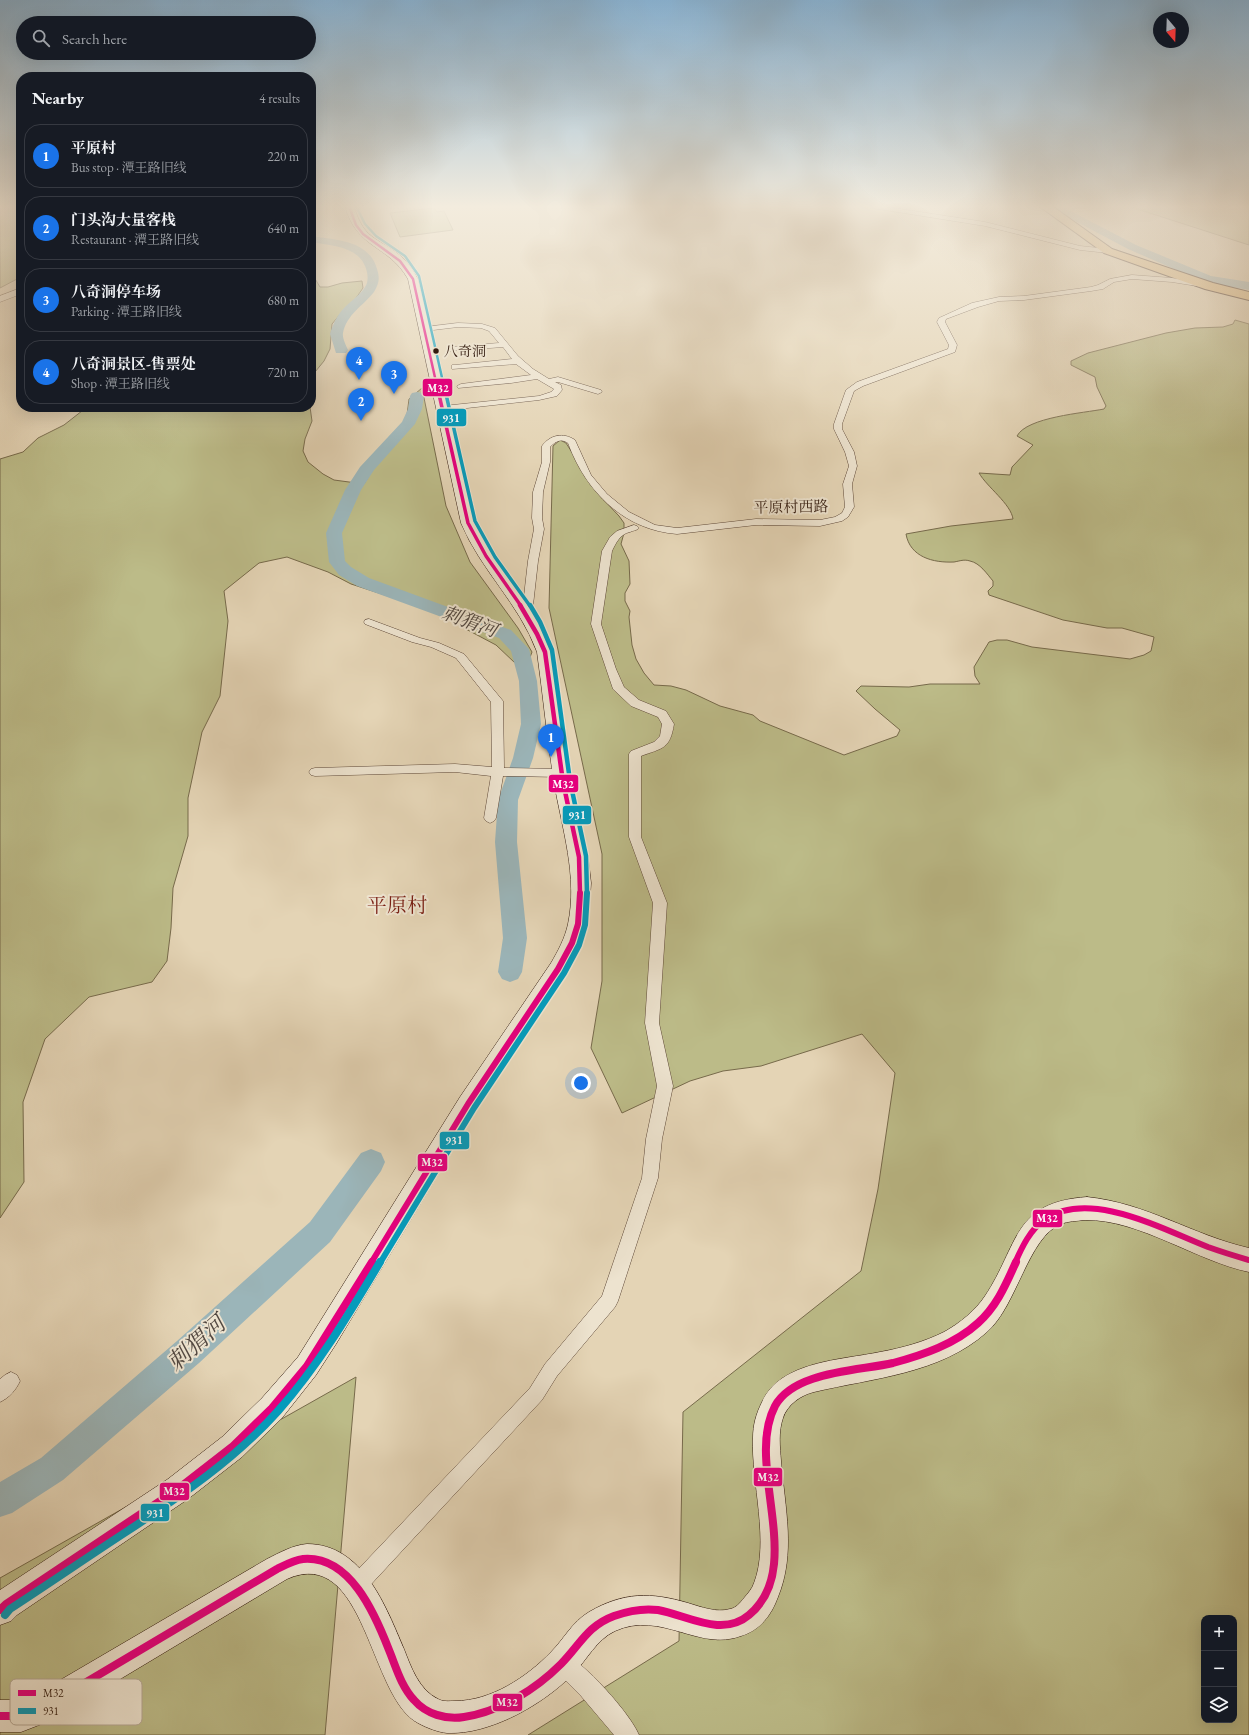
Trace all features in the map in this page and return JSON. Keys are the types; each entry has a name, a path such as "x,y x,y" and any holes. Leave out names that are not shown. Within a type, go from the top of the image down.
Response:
{"highway":[{"path":"1212,287 1249,296"}],"main road":[{"path":"0,1610 178,1489 232,1447 272,1408 307,1366 468,1104 558,969 572,943 578,924 581,883 579,857 562,773 545,652 541,638 527,614 490,565 472,536 415,287"},
{"path":"92,1679 270,1573 291,1563 306,1559 321,1560 334,1564 356,1586 367,1603 402,1682 417,1704 431,1714 448,1718 469,1716 495,1709 542,1682 562,1663 591,1628 602,1621 635,1611 653,1610 668,1612 701,1623 720,1625 736,1623 749,1617 758,1607 765,1594 774,1560 775,1535 768,1478 766,1433 772,1408 779,1398 800,1383 918,1355 946,1344 968,1332 984,1319 995,1304 1029,1238 1041,1223 1052,1215 1063,1210 1090,1208 1130,1216 1220,1252 1249,1260"}],"street":[{"name":"平原村西路","path":"527,614 533,561 539,529 537,518 538,492 546,462 546,446 551,440 561,437 568,438 572,442 587,476 600,491 616,507 632,518 648,526 676,531 750,522 836,521 845,515 849,509 848,481 853,472 853,464 838,429 838,424 850,390 860,384 952,350 953,345 941,322 943,318 986,302 999,299 1038,297 1100,287"},
{"path":"0,299 16,293"},
{"path":"425,329 464,325 482,325 491,328 497,333 503,345 518,361 538,376 558,387 558,390 554,394 539,398 444,409"},
{"path":"450,349 503,345"},
{"path":"455,367 518,361"},
{"path":"461,386 511,381 538,376"},
{"path":"548,382 558,379 598,392"},
{"path":"356,1586 536,1394 551,1370 609,1301 650,1178 654,1139 666,1086 652,1023 660,903 635,836 635,754 658,746 666,738 668,724 662,714 635,703 619,689 610,669 596,624 607,551 615,535 628,528 634,528"},
{"path":"369,622 416,640 435,645 460,656 497,701 498,772 490,818"},
{"path":"315,772 455,768 498,772 562,773"},
{"path":"562,1663 616,1719 628,1735"}],"shaded area":[{"path":"316,287 363,287 354,301 332,324 330,349 324,361 316,371"},
{"path":"1235,320 1249,324 1249,1735 528,1735 679,1641 683,1412 861,1271 878,1189 895,1073 862,1034 761,1066 723,1071 690,1081 622,1113 591,1048 602,981 602,854 549,608 553,446 560,440 566,443 599,495 624,523 624,533 621,544 629,561 630,584 625,593 625,601 630,611 629,617 632,645 636,659 644,673 654,685 671,686 686,690 720,706 753,715 760,721 844,755 897,736 900,730 856,691 861,686 909,687 930,684 980,684 975,676 974,667 989,642 1007,640 1032,647 1130,659 1144,655 1151,651 1154,637 1122,628 1107,628 1063,620 989,595 988,591 993,586 993,581 977,564 966,560 946,562 931,560 917,553 912,548 908,542 906,534 951,526 1013,519 1008,507 979,473 1010,475 1012,467 1033,445 1017,436 1032,424 1070,414 1104,409 1106,406 1097,387 1095,377 1071,365 1071,361 1088,353 1166,333 1195,328 1223,327 1233,324"},
{"path":"422,388 446,506 470,562 518,628 532,652 529,660 515,663 496,645 428,609 351,584 328,572 287,557 259,563 224,591 228,621 220,696 202,732 188,798 188,836 173,888 171,928 167,961 152,982 89,997 45,1039 23,1102 24,1182 0,1218 0,459 23,452 38,438 64,425 81,412 311,412 312,421 305,439 303,451 308,462 323,474 334,480 364,484 375,465 401,431 407,415 409,399"},
{"path":"356,1377 325,1735 0,1735 0,1578"}],"waterway":[{"name":"刺猬河","path":"341,350 336,334 342,319 371,287"},
{"name":"刺猬河","path":"417,396 415,409 408,424 368,467 353,490 334,533 337,562 345,571 363,582 505,634 520,649 528,681 531,724 523,758 508,800 506,842 515,938 510,972"},
{"name":"刺猬河","path":"0,1501 52,1469 188,1352 320,1232 371,1162"}],"transit line":[{"name":"M32","path":"0,1610 6,1604 178,1489 232,1447 272,1408 307,1366 327,1335 468,1104 558,969 572,943 578,924 581,883 579,857 563,782 545,652 528,618 486,556 468,523 415,287"},
{"name":"931","path":"5,1615 10,1609 182,1495 236,1453 277,1412 312,1370 333,1339 474,1108 564,973 579,945 585,925 588,883 586,856 570,781 552,650 535,613 487,546 475,521 422,287"},
{"name":"M32","path":"92,1679 277,1569 291,1562 302,1559 322,1561 336,1567 349,1577 359,1590 376,1619 407,1691 419,1706 427,1711 443,1717 461,1718 480,1714 518,1697 535,1686 562,1663 592,1628 604,1620 618,1615 633,1611 656,1610 709,1624 720,1625 740,1621 752,1613 762,1600 772,1572 774,1537 766,1444 769,1422 776,1403 791,1388 814,1378 873,1367 913,1357 931,1351 967,1332 982,1319 995,1304 1016,1260 1028,1238 1035,1229 1043,1221 1061,1212 1085,1209 1105,1210 1126,1215 1147,1221 1229,1255 1249,1260"},
{"name":"M32","path":"0,1716 10,1716"}],"place":[{"name":"八奇洞","path":"436,351"},
{"name":"八奇洞景区-售票处","path":"359,380"},
{"name":"八奇洞停车场","path":"394,394"},
{"name":"门头沟大量客栈","path":"361,421"},
{"name":"平原村","path":"551,757"}],"district":[{"name":"平原村","path":"397,905"}]}
